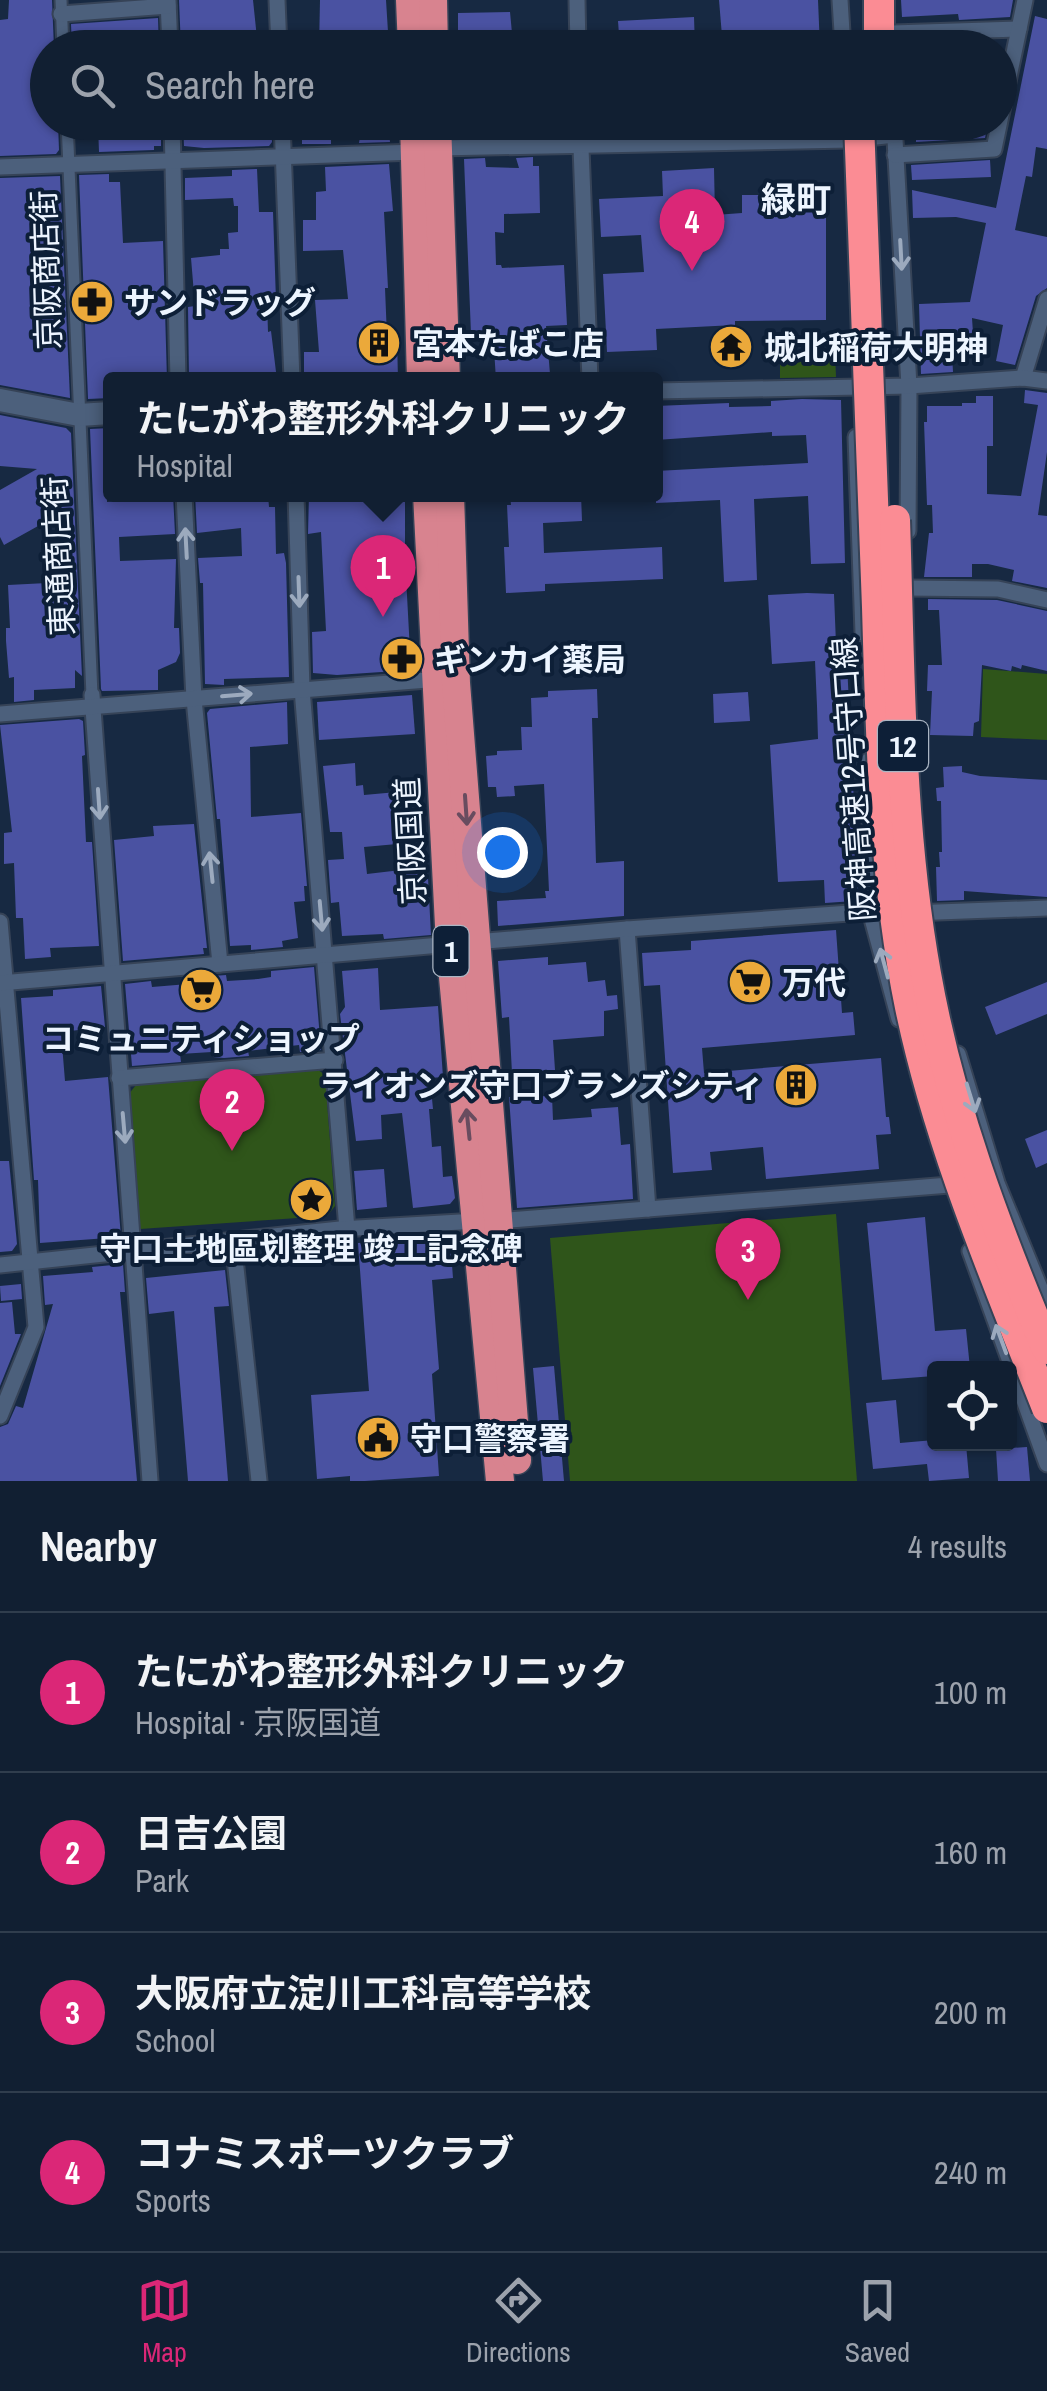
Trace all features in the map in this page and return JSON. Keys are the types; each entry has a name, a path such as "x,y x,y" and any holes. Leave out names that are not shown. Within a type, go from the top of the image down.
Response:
{"highway":[{"path":"410,0 411,30"},
{"path":"432,0 433,30"},
{"path":"858,0 858,30"},
{"path":"880,0 886,30"},
{"name":"阪神高速12号守口線","path":"853,140 883,780 895,918 919,1044 945,1138 1047,1408"},
{"name":"阪神高速12号守口線","path":"889,140 904,780 917,920 939,1036 964,1129 1047,1349"},
{"path":"421,372 430,141"},
{"path":"430,141 445,372"},
{"name":"京阪国道","path":"428,502 446,678 462,945 487,1221 519,1481"},
{"name":"京阪国道","path":"446,678 450,502"},
{"name":"京阪国道","path":"487,1221 500,1481"}],"main road":[{"path":"0,400 79,415 103,413"}],"street":[{"path":"277,0 278,30"},
{"path":"577,0 578,30"},
{"path":"840,0 842,30"},
{"path":"889,30 892,0"},
{"path":"1017,38 1025,0"},
{"path":"61,7 168,3 169,30"},
{"path":"1002,30 1019,28"},
{"name":"京阪商店街","path":"68,140 79,415"},
{"path":"172,140 178,372"},
{"path":"283,140 292,372"},
{"path":"581,140 590,372"},
{"path":"0,167 283,156 430,141 581,146 671,140"},
{"path":"852,140 854,385 870,911 921,1104 1047,1464"},
{"path":"892,140 908,386 908,588 922,913 935,980 997,1182 1047,1305"},
{"path":"895,155 994,149 996,140"},
{"path":"1023,378 1047,299"},
{"path":"663,392 908,386 1023,378 1047,382"},
{"name":"東通商店街","path":"79,415 92,701"},
{"path":"184,502 194,699 220,964"},
{"path":"296,502 302,689 336,1060 347,1229"},
{"path":"908,588 998,589 1047,600"},
{"path":"0,714 92,701 194,699 446,678"},
{"path":"92,701 150,1481"},
{"path":"2,983 870,911 1047,908"},
{"path":"0,922 2,983 36,1327 0,1416"},
{"path":"627,929 648,1209"},
{"path":"120,1078 336,1060"},
{"path":"0,1264 347,1229 997,1182"},
{"path":"233,1240 258,1481"}],"green space":[{"path":"835,351 836,377 780,378 780,352"},
{"path":"983,669 1047,674 1047,740 981,737"},
{"path":"317,1069 325,1075 335,1206 327,1216 140,1229 128,1095 136,1085"},
{"path":"836,1214 857,1481 570,1481 550,1238"}],"building":[{"path":"9,0 52,0 53,30 30,30 30,140 59,140 56,154 0,156 0,20 8,19"},
{"path":"179,0 253,0 256,30 180,30"},
{"path":"320,0 386,0 388,30 319,30"},
{"path":"719,0 818,0 819,30 722,30"},
{"path":"901,0 1013,0 1010,17 959,20 958,14 902,17"},
{"path":"510,12 512,30 458,30 458,13"},
{"path":"1035,16 1047,19 1047,149 1036,147 1032,177 1026,176 1015,230 1047,237 1047,288 1036,296 1015,365 996,361 1003,325 972,318 973,333 951,335 953,372 921,374 919,304 970,302 986,223 956,217 913,218 912,190 996,208 1010,140 1017,140 1017,105"},
{"path":"694,17 694,30 619,30 618,21"},
{"path":"158,18 158,30 71,30 71,24"},
{"path":"99,140 161,140 161,146 154,146 154,150 99,152"},
{"path":"184,140 272,140 269,146 184,146"},
{"path":"302,140 331,140 331,144 302,144"},
{"path":"359,140 390,142 359,143"},
{"path":"533,157 533,166 539,166 540,213 504,214 504,233 495,232 496,265 564,265 567,325 546,326 550,372 495,372 493,333 471,334 464,159 485,158 486,167 519,168 516,158"},
{"path":"990,160 991,177 912,180 911,165"},
{"path":"389,164 393,211 384,212 387,337 397,337 398,372 304,372 304,352 319,352 315,300 348,299 343,250 303,251 303,220 316,220 316,192 326,191 325,167"},
{"path":"714,168 715,215 742,213 742,195 826,195 826,320 735,321 735,325 656,329 657,350 607,352 603,274 644,272 641,235 601,237 599,199 663,196 662,171"},
{"path":"257,169 259,212 273,212 276,301 267,302 276,372 189,372 188,307 195,306 191,258 220,255 220,249 229,249 228,233 238,232 238,206 234,206 233,198 185,200 185,178 232,176 232,170"},
{"path":"109,174 109,182 120,182 123,243 163,241 167,372 103,372 103,398 88,399 79,175"},
{"path":"60,176 70,398 0,385 0,178"},
{"path":"1025,390 1047,393 1047,452 1038,515 1047,516 1047,588 1012,581 1014,570 988,564 972,564 972,577 924,577 929,533 933,533 932,505 927,505 927,406 962,406 976,403 976,396 993,396 993,446 987,446 987,494 1021,496 1038,405 1024,403"},
{"path":"841,400 845,563 811,564 808,496 754,499 757,580 724,582 720,500 656,503 663,502 663,471 808,463 806,435 772,436 772,432 663,440 663,406 771,406 771,401"},
{"path":"0,415 66,428 71,433 82,676 75,670 75,688 34,690 34,700 14,702 14,677 9,678 6,641 6,628 10,628 8,585 47,583 46,557 58,556 56,516 4,545 0,537 0,490 37,469 0,466"},
{"path":"103,428 103,502 173,502 175,534 119,537 120,561 176,559 174,628 179,628 180,653 176,662 158,670 158,690 101,689 90,429"},
{"path":"195,502 269,502 269,507 275,507 276,554 284,553 286,563 289,677 224,679 224,685 205,684 203,583 198,558 242,556 241,528 197,533"},
{"path":"309,502 405,502 411,670 313,673 312,632 326,631 321,532 308,534"},
{"path":"511,502 581,502 582,521 543,523 544,553 662,547 663,579 545,584 545,591 506,593 504,547 509,547 507,505"},
{"path":"834,594 836,644 846,644 858,883 854,901 825,903 824,880 778,882 770,745 818,739 817,706 815,661 772,664 768,595"},
{"path":"928,599 997,600 1047,611 1047,671 1022,665 1021,669 1012,666 1011,671 982,665 979,721 974,723 973,736 930,735 932,691 927,691 928,665 942,665 939,610 928,610"},
{"path":"597,689 598,718 592,718 596,863 624,861 624,916 498,926 497,901 546,898 545,891 549,891 544,784 514,786 515,796 497,797 496,787 488,787 486,756 497,755 497,751 522,750 521,727 532,727 531,698 548,697 548,691"},
{"path":"748,692 750,721 714,723 713,694"},
{"path":"412,695 415,734 319,740 317,702"},
{"path":"287,702 288,744 250,747 251,817 301,813 305,901 294,902 298,938 282,941 283,947 251,950 251,945 230,946 207,713 210,709"},
{"path":"83,721 85,755 82,756 86,842 92,842 99,946 50,948 51,957 25,959 23,918 16,918 14,863 4,864 4,833 12,832 0,725"},
{"path":"355,763 356,786 363,785 364,795 397,792 397,783 419,781 421,803 393,805 397,844 364,847 367,874 401,870 400,862 427,859 431,935 384,939 383,934 342,936 339,902 331,903 328,860 344,859 342,832 330,832 323,766"},
{"path":"962,766 962,772 980,776 1047,780 1047,897 964,891 964,900 937,901 936,867 940,867 942,852 941,801 937,801 936,788 944,787 943,767"},
{"path":"194,824 207,948 203,948 204,954 123,961 114,840 154,836 153,826"},
{"path":"836,930 842,1013 853,1012 855,1035 702,1048 704,1073 881,1058 891,1134 876,1135 879,1169 766,1179 763,1147 710,1152 712,1170 673,1173 660,985 644,986 642,953 691,950 691,941"},
{"path":"548,957 548,965 586,962 588,982 605,980 607,996 617,995 618,1009 604,1011 604,1036 553,1040 555,1070 512,1073 509,1017 502,1018 498,961"},
{"path":"314,967 321,1050 300,1052 299,1045 224,1058 213,1057 212,1052 180,1054 181,1062 132,1066 125,984 188,984 188,978 226,975 227,981 258,979 271,977 271,971"},
{"path":"378,968 380,1010 438,1006 443,1077 430,1078 433,1109 429,1109 432,1147 441,1146 443,1177 452,1176 455,1198 450,1204 413,1208 402,1113 381,1115 382,1139 356,1141 340,1014 345,1007 342,971"},
{"path":"1047,982 1047,1014 996,1035 985,1007"},
{"path":"101,986 105,1027 61,1032 65,1081 108,1077 121,1237 40,1243 21,998 53,996 53,990"},
{"path":"552,1096 553,1120 592,1117 591,1109 618,1107 621,1145 630,1144 633,1199 517,1208 509,1097"},
{"path":"1047,1130 1047,1163 1036,1168 1025,1139"},
{"path":"0,1161 9,1161 17,1244 12,1251 0,1252"},
{"path":"384,1169 387,1207 357,1210 354,1171"},
{"path":"925,1217 935,1331 966,1329 969,1361 927,1361 927,1377 882,1380 867,1223"},
{"path":"450,1238 453,1278 432,1280 439,1369 432,1374 439,1476 365,1481 350,1481 350,1476 317,1479 311,1395 369,1391 358,1243"},
{"path":"123,1264 125,1292 120,1292 137,1481 0,1481 0,1427 8,1424 16,1406 23,1408 53,1304 45,1305 43,1276 93,1272 92,1267"},
{"path":"225,1270 229,1306 214,1307 228,1481 188,1481 174,1311 149,1314 146,1278"},
{"path":"21,1284 22,1299 1,1301 0,1286"},
{"path":"12,1302 15,1334 21,1334 0,1386 0,1303"},
{"path":"554,1366 564,1481 543,1481 533,1368"},
{"path":"896,1400 900,1443 927,1441 927,1451 967,1451 969,1478 929,1481 927,1464 873,1469 866,1403"},
{"path":"1027,1447 1030,1481 998,1481 996,1451 1017,1451 1017,1448"}],"place":[{"name":"コナミスポーツクラブ","path":"692,271"},
{"name":"サンドラッグ","path":"92,302"},
{"name":"宮本たばこ店","path":"379,343"},
{"name":"城北稲荷大明神","path":"731,347"},
{"name":"たにがわ整形外科クリニック","path":"383,617"},
{"name":"ギンカイ薬局","path":"402,659"},
{"name":"万代","path":"750,982"},
{"name":"コミュニティショップ","path":"201,990"},
{"name":"ライオンズ守口ブランズシティ","path":"796,1085"},
{"name":"日吉公園","path":"232,1151"},
{"name":"守口土地區划整理 竣工記念碑","path":"311,1200"},
{"name":"大阪府立淀川工科高等学校","path":"748,1300"},
{"name":"守口警察署","path":"378,1438"}],"district":[{"name":"緑町","path":"796,199"}]}
